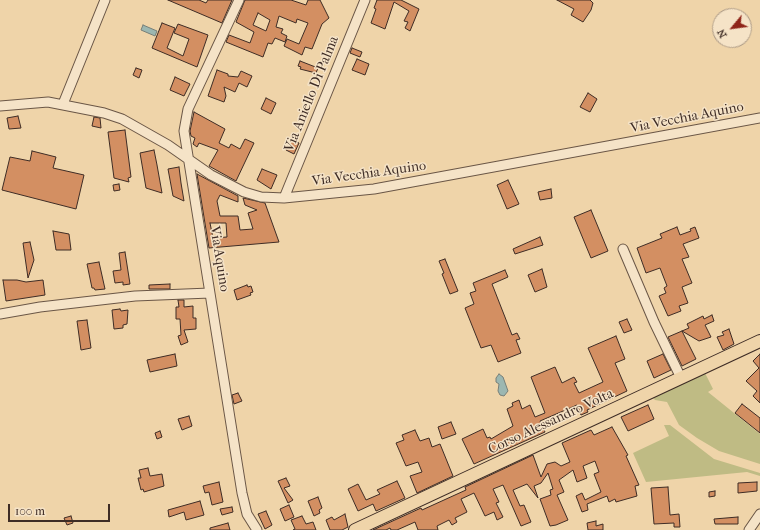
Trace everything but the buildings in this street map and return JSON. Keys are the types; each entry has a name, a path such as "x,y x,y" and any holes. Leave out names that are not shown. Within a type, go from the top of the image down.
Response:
{"main road":[{"name":"Corso Alessandro Volta","path":"356,530 760,342"}],"street":[{"path":"63,104 105,0"},
{"name":"Via Aquino","path":"239,0 226,32 188,109 184,131 244,503 247,514 257,530"},
{"name":"Via Aniello Di Palma","path":"284,198 365,0"},
{"name":"Via Vecchia Aquino","path":"0,106 48,102 63,104 122,119 188,158 211,175 244,192 261,197 284,198 382,188 760,118"},
{"path":"623,249 654,322 681,378"},
{"path":"0,314 40,307 135,296 210,293"},
{"path":"750,530 760,514"}],"shaded area":[{"path":"705,373 713,389 708,392 760,434 760,464 719,451 697,438 679,425 667,402 655,400 653,398"},
{"path":"664,425 670,425 714,459 760,473 760,476 747,472 646,482 633,453 669,436"}],"water":[{"path":"143,25 157,31 155,36 141,30"},
{"path":"499,374 503,377 508,391 504,396 500,395 498,391 499,384 496,382 496,378"}]}
